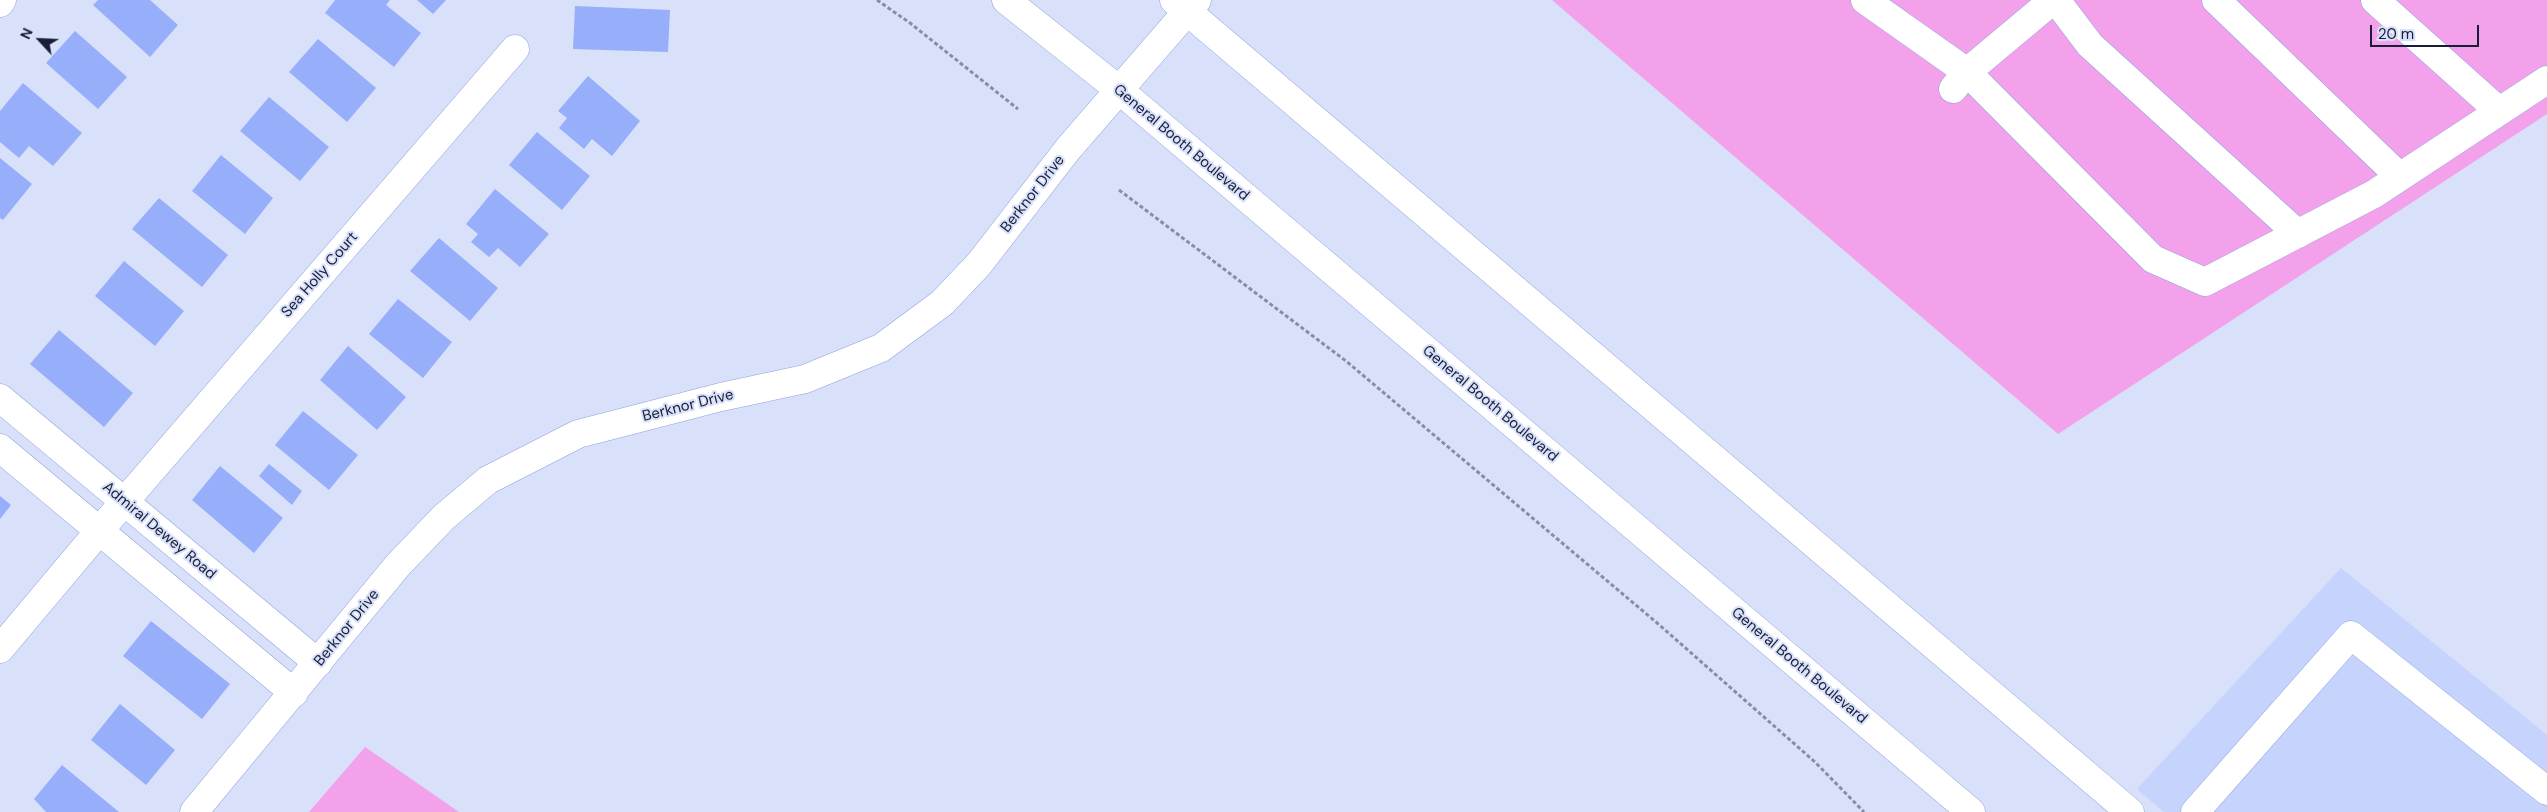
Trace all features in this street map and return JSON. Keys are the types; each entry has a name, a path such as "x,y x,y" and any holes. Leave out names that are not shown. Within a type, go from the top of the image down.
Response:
{"main road":[{"name":"General Booth Boulevard","path":"1006,0 1118,89 1971,812"},
{"path":"1865,0 1960,80 2153,259 2205,282 2374,194 2547,80"},
{"path":"1960,80 2055,0 2090,45 2298,234"},
{"path":"2216,0 2400,177"},
{"path":"2376,0 2499,112"},
{"path":"1186,4 2130,812"},
{"name":"Berknor Drive","path":"194,812 398,565 444,517 488,480 578,434 722,397 804,380 880,348 942,303 979,264 1041,182 1186,4"},
{"name":"Sea Holly Court","path":"0,649 124,502 515,49"},
{"name":"Admiral Dewey Road","path":"0,398 318,663"},
{"path":"0,448 294,692"},
{"path":"2195,812 2351,636 2547,790"}],"path":[{"path":"877,0 910,23 1018,109"},
{"path":"1119,190 1346,361 1656,622 1815,762 1864,812"}],"shaded area":[{"path":"1552,0 2547,0 2547,114 2058,434"},
{"path":"2341,568 2547,735 2547,812 2164,812 2137,789"},
{"path":"365,747 459,812 309,812"}],"building":[{"path":"98,0 150,0 178,25 150,57 93,5"},
{"path":"335,0 390,0 386,5 421,33 394,67 325,13"},
{"path":"417,0 446,0 433,14"},
{"path":"575,6 670,10 668,52 573,49"},
{"path":"75,31 127,77 98,109 46,63"},
{"path":"318,39 376,88 347,122 289,72"},
{"path":"588,76 640,121 612,156 592,139 584,149 559,128 567,118 558,111"},
{"path":"23,83 82,133 53,166 29,146 19,158 0,142 0,111"},
{"path":"269,97 329,147 300,181 240,131"},
{"path":"537,132 590,176 562,210 509,165"},
{"path":"221,155 273,198 245,234 192,191"},
{"path":"0,158 32,184 3,220 0,218"},
{"path":"495,189 549,234 520,267 498,248 489,257 471,242 478,234 466,224"},
{"path":"159,198 228,255 202,287 132,229"},
{"path":"439,238 498,288 470,321 410,271"},
{"path":"124,261 184,311 155,346 95,296"},
{"path":"398,299 452,342 423,378 369,334"},
{"path":"59,330 133,393 104,427 30,364"},
{"path":"348,346 406,397 377,430 320,380"},
{"path":"303,411 358,455 329,490 275,445"},
{"path":"269,464 302,491 292,505 259,476"},
{"path":"220,466 283,518 254,553 192,500"},
{"path":"0,496 11,505 0,519"},
{"path":"151,621 230,684 202,719 123,656"},
{"path":"120,704 175,750 146,785 91,740"},
{"path":"62,765 119,812 46,812 34,799"}]}
